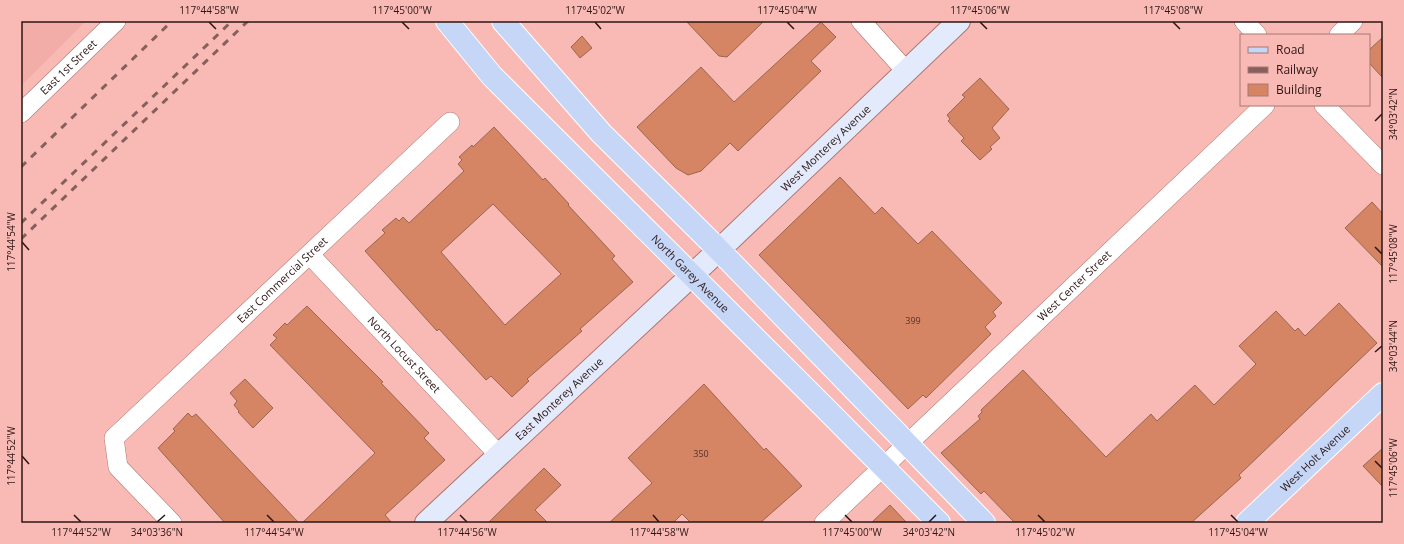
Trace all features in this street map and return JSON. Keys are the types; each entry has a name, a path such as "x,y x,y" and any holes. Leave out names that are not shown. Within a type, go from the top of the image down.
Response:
{"main road":[{"name":"North Garey Avenue","path":"447,21 492,76 939,523"},
{"path":"503,21 601,133 719,250 984,523"},
{"name":"West Holt Avenue","path":"1247,523 1383,394"}],"street":[{"name":"East 1st Street","path":"21,113 116,21"},
{"path":"861,21 906,71"},
{"name":"West Monterey Avenue","path":"691,275 959,21"},
{"path":"1244,21 1256,34"},
{"path":"1340,34 1353,21"},
{"name":"West Center Street","path":"824,523 1265,106"},
{"path":"1325,106 1383,165"},
{"name":"East Commercial Street","path":"172,523 118,467 114,438 450,122"},
{"name":"North Locust Street","path":"310,255 498,454"},
{"name":"East Monterey Avenue","path":"426,523 691,275"}],"shaded area":[{"path":"21,21 86,21 21,86"}],"building":[{"path":"686,21 764,21 727,57 719,56"},
{"path":"821,22 836,37 811,61 821,71 738,151 730,143 701,171 688,175 676,168 637,127 701,67 734,102"},
{"path":"582,36 592,48 580,58 571,47"},
{"path":"1383,37 1383,78 1370,64 1370,49"},
{"path":"980,78 1009,109 992,128 1000,138 990,147 992,149 980,160 961,141 964,138 948,121 950,119 947,115 965,97 962,95"},
{"path":"494,127 543,180 545,178 569,204 568,205 615,256 612,259 633,282 580,329 582,331 527,379 529,381 512,397 491,376 486,380 439,329 437,331 365,251 385,233 382,230 396,218 399,221 403,217 409,223 464,171 458,164 462,160 459,157 472,145 473,147","holes":["493,204 561,274 505,325 441,252"]},
{"path":"840,177 875,214 882,207 918,244 932,231 1002,303 993,312 996,316 985,327 991,334 926,398 923,395 908,409 759,255"},
{"path":"1372,202 1383,214 1383,267 1345,228"},
{"path":"1339,303 1377,343 1239,475 1241,478 1191,523 1015,523 984,491 981,494 941,453 980,419 978,416 982,412 981,410 1023,370 1106,457 1151,414 1157,421 1195,385 1214,405 1256,364 1239,346 1276,311 1295,331 1298,328 1305,336"},
{"path":"307,306 383,382 381,383 429,433 424,438 445,460 385,515 392,523 302,523 375,453 270,345 277,338 273,335 285,323 287,325"},
{"path":"245,379 273,408 253,428 238,412 239,411 234,405 237,401 230,393"},
{"path":"704,384 764,450 766,448 802,486 760,523 691,523 682,514 673,523 609,523 652,483 628,458"},
{"path":"188,413 192,417 196,414 299,523 225,523 158,448 175,431 173,429"},
{"path":"1383,448 1383,487 1363,466"},
{"path":"544,468 561,485 535,510 548,523 488,523"},
{"path":"890,505 907,523 871,523"}],"railway":[{"path":"21,167 172,21"},
{"path":"21,223 232,21"},
{"path":"21,239 248,21"}]}
